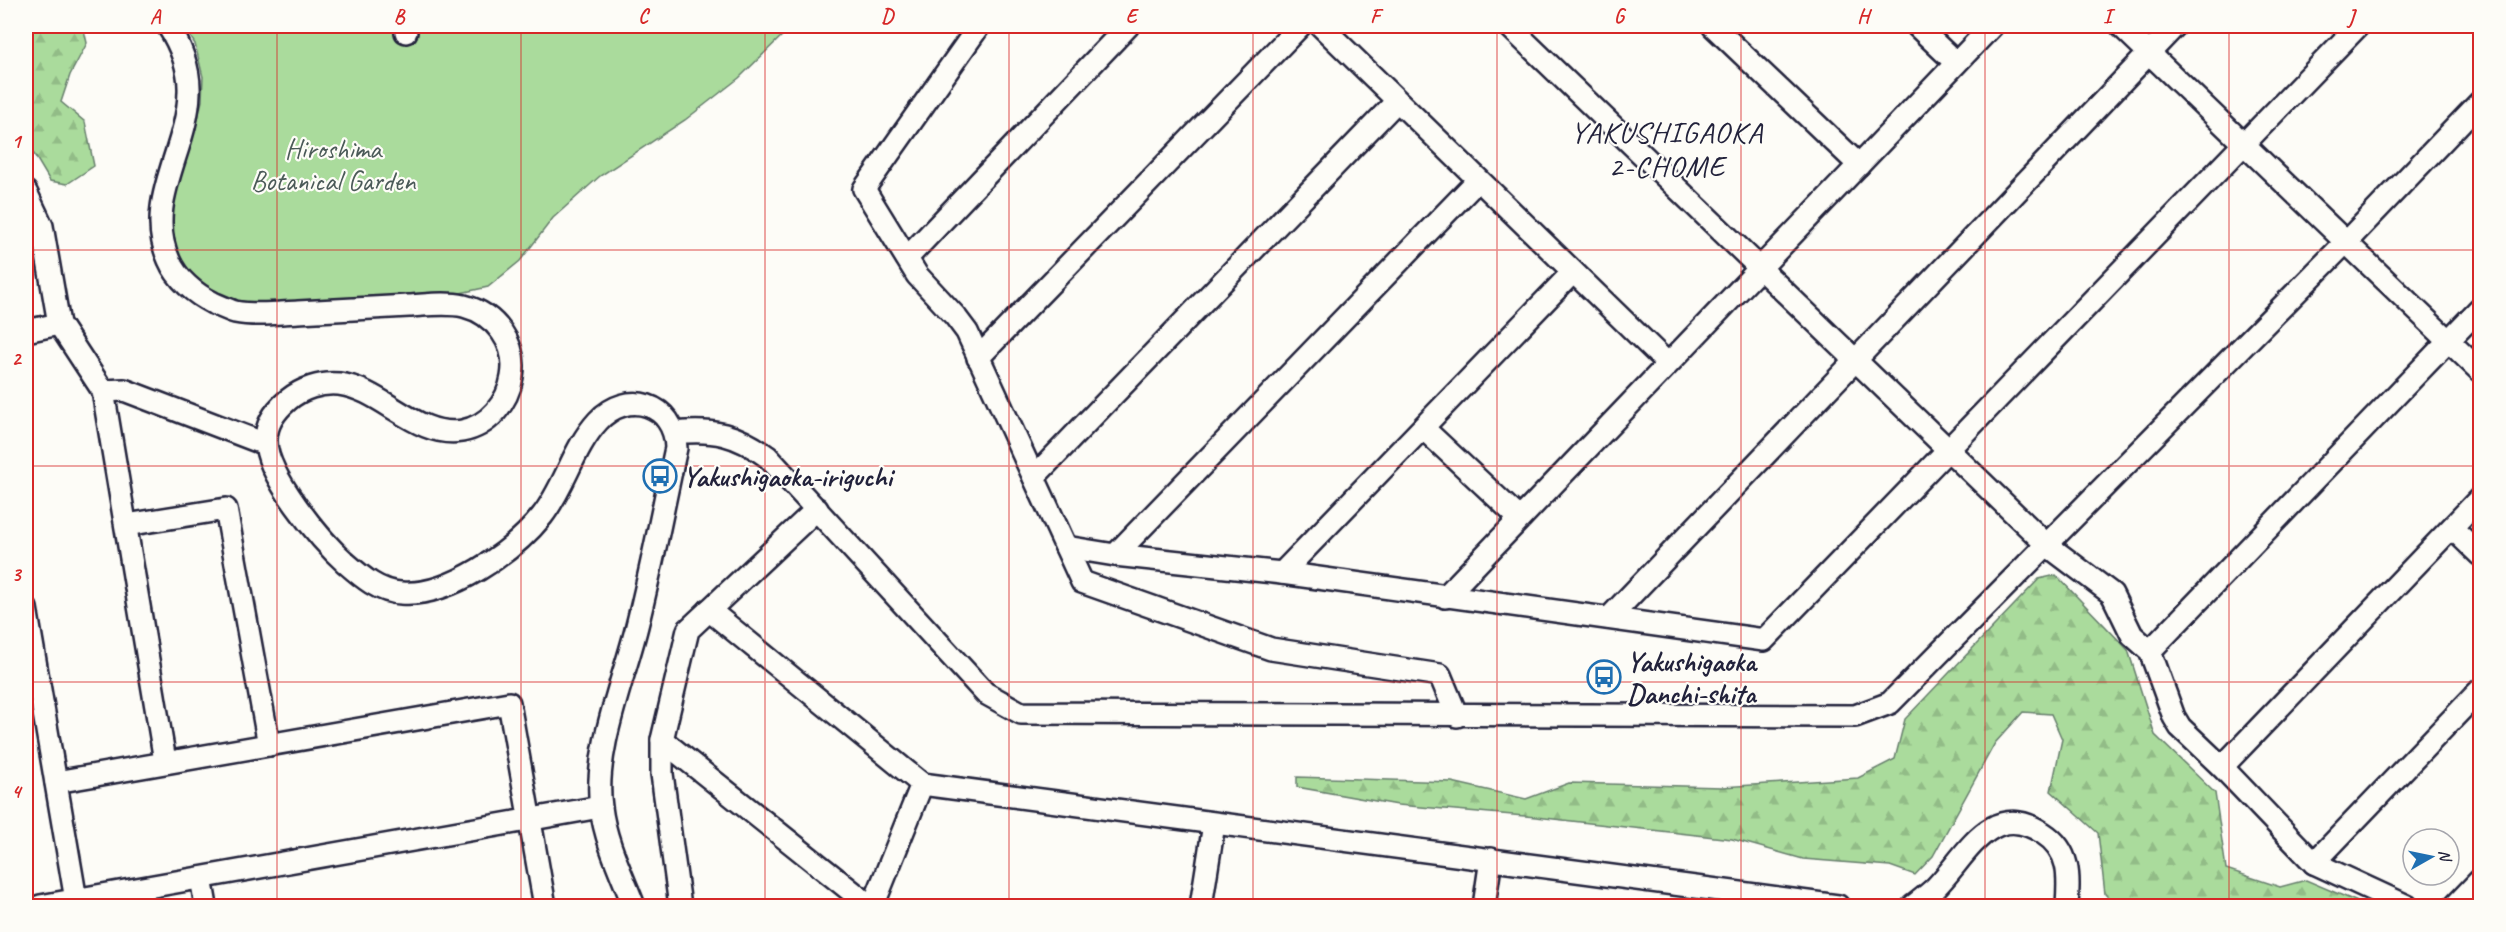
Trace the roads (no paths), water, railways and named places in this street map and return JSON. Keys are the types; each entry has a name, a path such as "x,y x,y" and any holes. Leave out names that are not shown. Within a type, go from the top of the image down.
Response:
{"street":[{"path":"168,26 175,36 187,68 189,92 186,116 160,211 161,243 172,267 187,286 211,302 236,312 246,313 267,314 428,304 462,305 483,314 503,331 512,353 513,374 505,400 487,420 463,431 442,431 420,423 368,393 339,384 315,386 291,398 268,422 265,444 274,470 289,496 319,535 363,578 382,589 399,593 424,591 473,573 513,543 542,516 592,428 601,416 625,403 647,405 668,420 675,433 676,448 637,625 608,733 600,782 600,807 608,837 634,906"},
{"path":"980,26 864,189 917,275 961,324 1082,582 1271,649 1440,675 1457,716"},
{"path":"907,258 1128,26"},
{"path":"978,358 1300,26"},
{"path":"1321,26 1667,363"},
{"path":"1509,26 2047,544 2112,594 2132,635 2150,651 2174,717 2180,727 2222,767 2314,863 2407,906"},
{"path":"1713,26 1859,165"},
{"path":"1917,26 1956,63"},
{"path":"1445,597 1992,26"},
{"path":"2121,26 2481,371"},
{"path":"1609,618 2175,26"},
{"path":"1066,547 1115,555 1282,573 1764,640 2245,144 2346,30"},
{"path":"1034,477 1397,101"},
{"path":"675,433 710,431 738,438 768,457 985,693 1021,713 1855,716 1890,703 2347,241 2481,102"},
{"path":"1115,555 1478,180"},
{"path":"26,192 42,226 59,324 103,391 165,761"},
{"path":"1282,573 1573,272"},
{"path":"2150,651 2481,308"},
{"path":"26,331 59,324"},
{"path":"103,391 124,390 265,444"},
{"path":"1423,428 1519,518"},
{"path":"2222,767 2481,498"},
{"path":"126,525 226,509 268,745"},
{"path":"680,906 662,774 662,740 688,630 817,509"},
{"path":"2452,528 2481,555"},
{"path":"26,608 76,900"},
{"path":"709,610 922,784 1838,906"},
{"path":"2314,863 2481,690"},
{"path":"56,782 165,761 509,703 545,906"},
{"path":"662,740 872,906 922,784"},
{"path":"40,906 600,807"},
{"path":"1913,906 1934,888 1982,834 1998,824 2007,822 2029,825 2039,830 2048,836 2062,852 2069,874 2067,906"},
{"path":"1201,906 1214,824"},
{"path":"1484,906 1491,859"},
{"path":"201,878 206,906"},
{"path":"2455,906 2481,880"}],"place":[{"name":"Yakushigaoka-iriguchi","path":"660,476"},
{"name":"Yakushigaoka Danchi-shita","path":"1604,677"}],"district":[{"name":"YAKUSHIGAOKA 2-CHOME","path":"1667,149"}],"park label":[{"name":"Hiroshima Botanical Garden","path":"333,164"}]}
